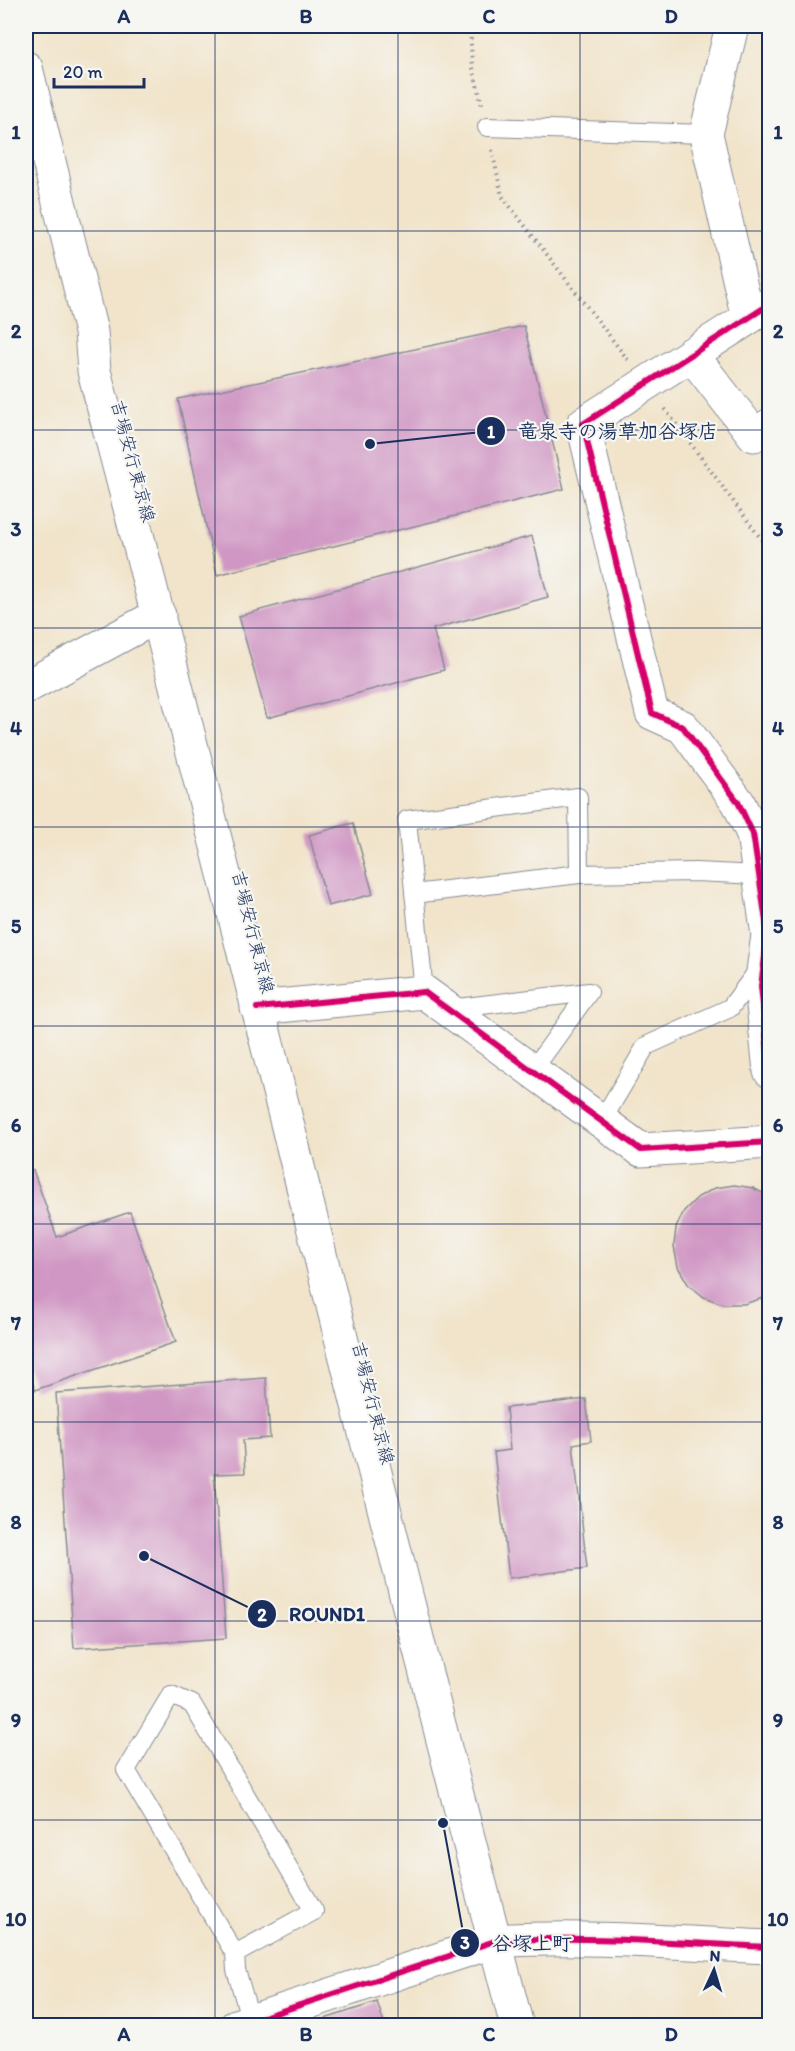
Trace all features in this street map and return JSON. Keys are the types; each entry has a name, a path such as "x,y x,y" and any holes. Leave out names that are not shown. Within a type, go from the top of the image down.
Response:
{"street":[{"path":"732,26 706,134 759,311 583,424 652,713 683,727 738,802 761,826 759,875 768,935 761,986 770,1071"},
{"name":"吉場安行東京線","path":"26,68 91,332 94,370 159,615 517,2025"},
{"path":"691,354 754,435 770,425"},
{"path":"26,687 159,615"},
{"path":"257,1008 435,1001 641,1150 770,1142"},
{"path":"244,2023 495,1941 587,1939 770,1947"}],"lane":[{"path":"487,127 706,134"},
{"path":"532,1071 589,992 435,1001 414,894 407,820 578,797 579,874"},
{"path":"414,894 579,874 696,872 759,875"},
{"path":"601,1122 646,1046 730,1008 764,962"},
{"path":"235,1954 314,1911 192,1704 171,1695 126,1770 235,1954 244,2023"}],"path":[{"path":"470,26 472,64 502,196 646,383 770,550"}],"building":[{"path":"524,326 564,489 217,575 178,399"},
{"path":"532,536 548,597 433,629 444,670 267,718 239,616"},
{"path":"353,823 373,894 328,906 309,835"},
{"path":"33,1170 57,1237 130,1212 176,1342 35,1390 26,1363 26,1172"},
{"path":"734,1185 753,1188 770,1197 770,1292 763,1298 744,1304 723,1304 704,1297 688,1284 678,1267 674,1246 676,1228 684,1211 698,1197 715,1188"},
{"path":"266,1378 270,1438 243,1440 245,1473 214,1474 226,1638 74,1648 56,1393"},
{"path":"586,1399 591,1441 573,1444 587,1568 509,1578 494,1452 510,1450 506,1408"},
{"path":"377,2002 385,2026 306,2026 306,2025"}],"cycle path":[{"path":"770,304 583,424 652,713 683,727 738,802 753,834 768,935 761,986 770,1071"},
{"path":"257,1008 424,992 641,1150 770,1142"},
{"path":"236,2026 495,1941 598,1939 770,1947"}],"place":[{"name":"竜泉寺の湯草加谷塚店","path":"370,444"},
{"name":"ROUND1","path":"144,1556"},
{"name":"谷塚上町","path":"443,1823"}]}
